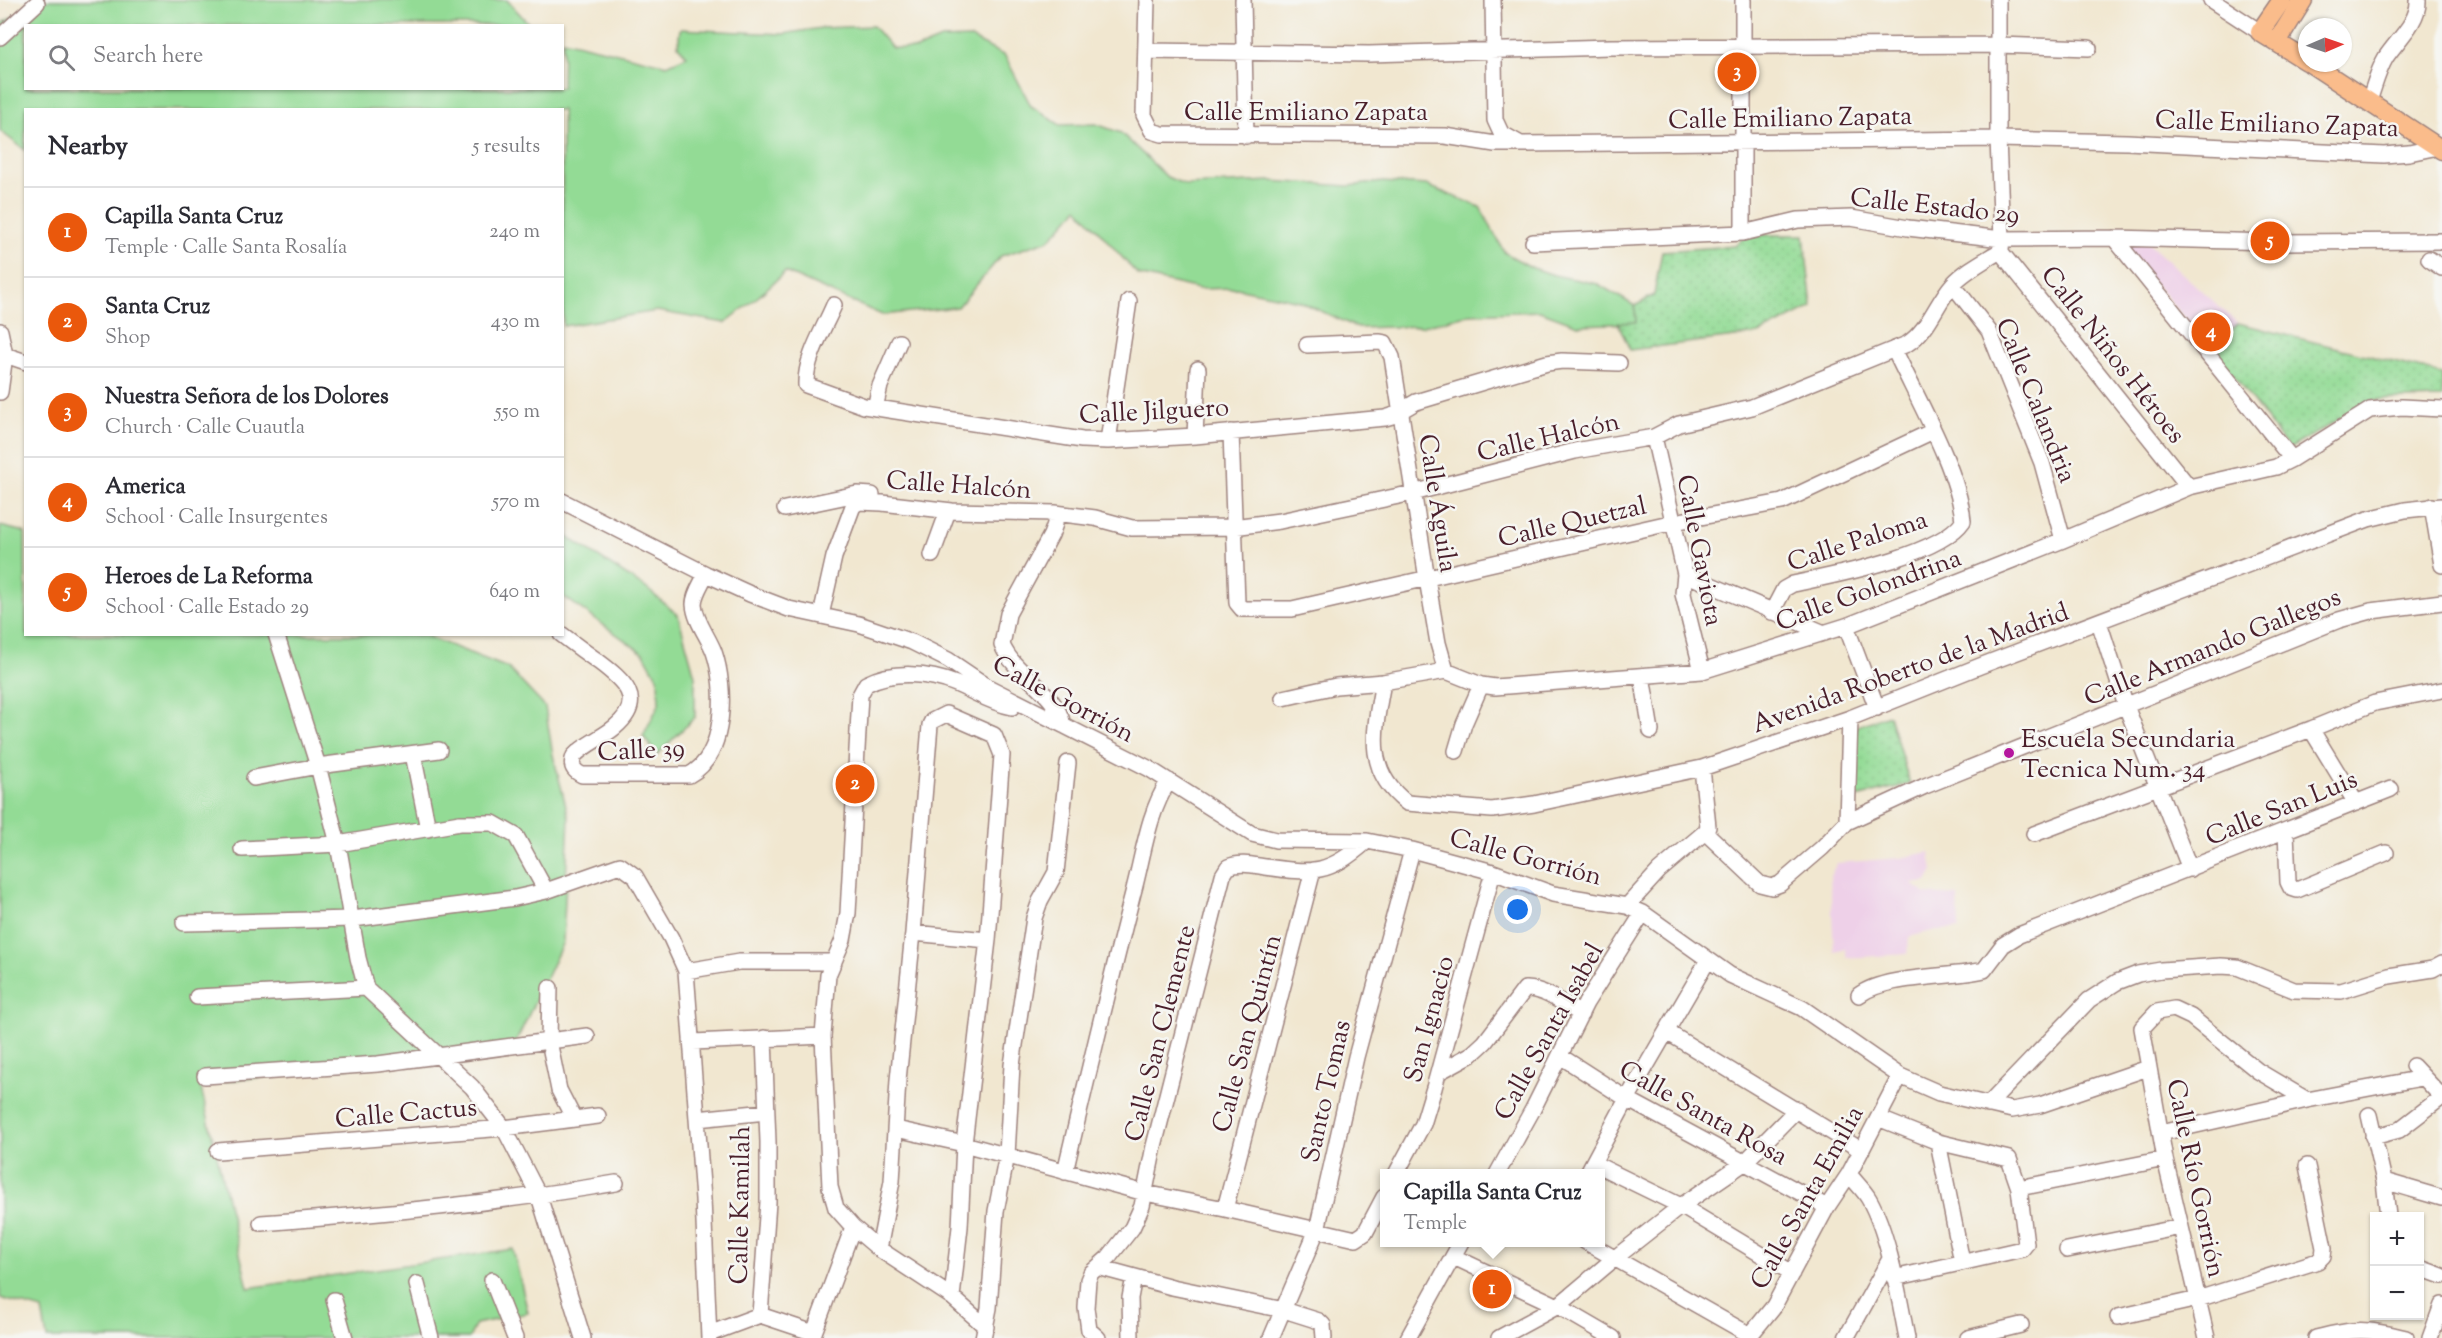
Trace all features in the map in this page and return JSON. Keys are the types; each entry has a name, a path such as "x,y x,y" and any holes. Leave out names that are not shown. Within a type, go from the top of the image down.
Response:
{"main road":[{"path":"2282,0 2260,32 2298,56"},
{"path":"2277,42 2303,0"},
{"path":"2324,72 2440,148"}],"street":[{"path":"1147,0 1146,51 1369,54 1493,49 1999,45 2089,48"},
{"path":"1243,0 1242,52 1246,136"},
{"path":"1493,0 1497,128 1501,133 1522,144"},
{"path":"1743,0 1743,234"},
{"path":"1998,0 2001,245"},
{"path":"2211,0 2260,32"},
{"path":"2369,101 2385,58 2412,20 2419,6 2418,0"},
{"path":"0,37 38,3"},
{"name":"Calle Emiliano Zapata","path":"1146,51 1144,115 1152,131 1162,134 1437,136 1495,144 1998,139 2127,142 2384,155 2440,148"},
{"name":"Calle Estado 29","path":"1533,242 1743,234 1798,220 1851,218 2001,245 2114,238 2273,242 2442,241"},
{"path":"2114,238 2292,459"},
{"name":"Calle Halcón","path":"821,615 834,557 854,506 859,502 948,511 1055,513 1095,518 1132,528 1233,527 1301,517 1413,493 1575,451 1654,437 1679,424 1752,407 1894,349 1913,340 1924,329 1953,285 2001,245"},
{"name":"Calle Niños Héroes","path":"2001,245 2189,487"},
{"path":"2429,259 2442,268"},
{"name":"Calle Calandria","path":"1953,285 1989,331 2043,463 2063,540"},
{"path":"1108,441 1129,301"},
{"name":"Calle Jilguero","path":"834,305 809,365 806,385 864,406 1082,440 1108,441 1195,436 1385,418 1401,412 1416,402 1547,363 1562,361 1619,363"},
{"path":"2,342 24,360"},
{"path":"0,392 2,342"},
{"path":"875,408 880,386 899,342"},
{"name":"Calle Águila","path":"1307,345 1385,343 1392,357 1438,643 1446,671"},
{"path":"1894,349 1933,431"},
{"path":"1195,436 1198,369"},
{"name":"Calle Golondrina","path":"1446,671 1481,685 1495,687 1702,672 1846,626 2189,487 2251,474 2292,459 2370,410 2402,406 2442,409"},
{"name":"Calle Quetzal","path":"1233,527 1238,606 1242,609 1292,609 1674,522 1782,502 1933,431"},
{"name":"Calle Paloma","path":"1772,612 1784,589 1793,584 1881,563 1952,533 1963,521 1949,466 1933,431"},
{"path":"1230,432 1233,527"},
{"name":"Calle Gaviota","path":"1654,437 1685,574 1683,594 1702,672"},
{"path":"784,508 856,494 879,496 891,504"},
{"name":"Calle Gorrión","path":"564,502 706,574 789,609 888,632 912,642 948,660 988,687 1169,781 1252,834 1276,840 1367,841 1412,850 1493,872 1553,894 1628,906 1643,913 1708,960 1748,985 1802,1008 1900,1076 1938,1093 2012,1110 2040,1105 2148,1068"},
{"path":"2437,506 2442,565"},
{"name":"Avenida Roberto de la Madrid","path":"1383,682 1374,735 1374,750 1388,784 1407,803 1492,810 1534,804 1702,768 1877,708 2368,519 2437,506"},
{"path":"932,555 948,511"},
{"name":"Calle Halcón","path":"1055,513 1055,524 1051,535 1008,614 1002,645 1016,667 1047,696 1058,710 1063,725"},
{"name":"Calle 39","path":"564,636 618,676 628,688 631,698 626,715 617,725 574,756 572,766 575,771 582,775 689,775 699,770 708,759 719,725 722,700 716,658 694,605 706,574"},
{"path":"1685,574 1824,633"},
{"name":"Calle Armando Gallegos","path":"1705,832 1760,884 1772,887 1780,884 1847,822 1925,786 2357,614 2442,602"},
{"path":"2099,622 2126,706 2190,869"},
{"path":"1846,626 1877,708"},
{"path":"277,636 318,766 338,844 353,919 358,958 366,988 472,1087 504,1128 539,1196 583,1338"},
{"path":"1283,698 1336,686 1383,682 1446,671"},
{"path":"984,1332 952,1297 879,1249 836,1208 830,1187 823,1036 828,975 843,940 848,913 860,695 866,684 890,675 936,678 956,684 999,704 1011,707 1024,706"},
{"path":"1642,676 1650,731"},
{"path":"1456,751 1464,723 1481,685"},
{"path":"2034,834 2375,703 2442,690"},
{"path":"879,1249 892,1181 898,1080 914,933 930,724 946,714 994,735 1002,755 988,940 964,1144 960,1227 952,1297"},
{"path":"1847,822 1850,718"},
{"path":"2311,729 2356,803"},
{"path":"254,778 318,766 440,750"},
{"path":"413,754 428,829"},
{"path":"984,1332 996,1211 1007,1155 1012,1065 1034,918 1040,901 1056,872 1068,763"},
{"path":"1628,906 1659,871 1705,832 1709,820 1702,768"},
{"path":"1065,1172 1107,994 1142,860 1160,795 1169,781"},
{"name":"Calle San Luis","path":"1859,995 1869,987 1881,984 1984,970 2003,945 2019,935 2391,789"},
{"path":"242,849 338,844 460,823 493,823 516,836 546,891"},
{"path":"2286,831 2288,882 2291,888 2297,890 2386,854"},
{"name":"Calle San Clemente","path":"1098,1338 1089,1330 1086,1308 1088,1280 1091,1273 1109,1257 1132,1228 1145,1193 1154,1146 1223,875 1228,867 1243,864 1288,871 1329,867 1344,861 1367,841"},
{"name":"Santo Tomas","path":"1271,1338 1317,1230 1356,1057 1412,850"},
{"path":"184,923 353,919 515,898 546,891 620,865 635,876 671,938 686,972 693,1042 709,1336 760,1315"},
{"name":"Calle San Quintín","path":"1225,1209 1313,870"},
{"name":"San Ignacio","path":"1398,1169 1423,1124 1493,872"},
{"name":"Calle Santa Isabel","path":"1499,1169 1581,1014 1643,913"},
{"path":"914,933 988,940"},
{"path":"1590,1168 1627,1099 1708,960"},
{"path":"686,972 738,962 834,962"},
{"path":"1988,1106 2089,1000 2117,981 2138,974 2161,970 2237,967 2294,990 2341,991 2389,976 2433,969 2442,964"},
{"path":"197,997 366,988"},
{"path":"550,988 549,1041 559,1090 574,1119"},
{"path":"1439,1072 1472,1054 1485,1042 1525,989 1532,988 1550,996 1581,1014"},
{"name":"Calle Río Gorrión","path":"2207,1338 2165,1159 2142,1028 2157,1012 2174,1009 2191,1017 2258,1071 2307,1100"},
{"name":"Calle Santa Rosa","path":"1667,1032 1861,1150"},
{"path":"205,1076 378,1064 587,1036"},
{"path":"693,1042 823,1036"},
{"name":"Calle Kamilah","path":"764,1038 768,1202 760,1315 813,1335"},
{"name":"Calle Santa Rosa","path":"1560,1056 1627,1099 1827,1207"},
{"path":"2161,1133 2418,1072 2442,1097 2399,1130 2373,1137"},
{"name":"Calle Santa Emilia","path":"1749,1336 1774,1306 1827,1207 1849,1174 1900,1076"},
{"path":"1499,1338 1558,1306 1615,1257 1681,1206 1744,1163 1797,1109"},
{"path":"697,1119 766,1112"},
{"path":"2368,1115 2385,1181 2388,1212"},
{"name":"Calle Cactus","path":"218,1151 504,1128 598,1116"},
{"path":"1878,1118 1938,1142 2005,1156 2009,1159 2019,1188 2025,1247 1894,1278"},
{"path":"896,1129 1007,1155 1145,1193 1356,1239 1361,1237 1380,1204"},
{"path":"1938,1142 1962,1262"},
{"path":"2019,1188 2165,1159"},
{"path":"2118,1317 2198,1299 2318,1261 2323,1256 2324,1248 2307,1166"},
{"path":"1605,1174 1681,1206 1792,1273"},
{"path":"1849,1174 1869,1198 1890,1259 1907,1338"},
{"path":"2385,1181 2442,1198"},
{"path":"261,1223 417,1211 539,1196 616,1183"},
{"path":"813,1335 854,1227"},
{"path":"2067,1250 2181,1227"},
{"path":"1408,1338 1459,1247"},
{"path":"1596,1247 1749,1336"},
{"path":"1454,1257 1558,1306 1613,1338"},
{"path":"1846,1338 1890,1259"},
{"path":"1098,1267 1181,1289 1284,1310 1319,1321 1323,1325 1323,1338"},
{"path":"2424,1269 2442,1276"},
{"path":"1131,1338 1130,1298 1134,1277"},
{"path":"492,1280 515,1338"},
{"path":"417,1284 431,1338"},
{"path":"334,1300 345,1338"},
{"path":"2430,1338 2442,1305"},
{"path":"1968,1338 2021,1325"},
{"path":"2316,1338 2347,1331 2370,1329 2406,1338"}],"shaded area":[{"path":"2113,237 2148,243 2238,323 2213,349"},
{"path":"1930,852 1933,871 1927,882 1912,884 1926,894 1958,896 1959,929 1936,930 1909,937 1907,954 1847,958 1845,949 1834,951 1830,876 1837,863 1900,858"}],"green space":[{"path":"43,0 507,0 529,24 24,24 24,90 564,90 564,40 667,65 687,56 678,46 680,29 783,34 821,28 873,26 892,48 917,49 941,39 971,38 1005,56 1031,106 1060,125 1096,124 1121,133 1167,177 1186,185 1271,181 1349,186 1383,182 1426,185 1480,207 1505,253 1533,268 1554,275 1598,284 1635,306 1636,323 1578,325 1540,311 1470,314 1423,326 1358,328 1299,301 1237,288 1199,289 1138,275 1078,208 1049,240 1001,256 958,307 882,315 785,272 725,323 657,311 564,326 564,108 24,108 24,149 0,131 0,24"},
{"path":"1746,235 1804,235 1812,307 1759,334 1630,350 1618,323 1636,322 1635,306 1654,295 1662,251 1735,246"},
{"path":"2238,323 2442,374 2442,398 2372,400 2289,449 2213,349"},
{"path":"0,526 24,532 24,636 427,636 508,668 545,707 553,755 569,818 563,942 515,1044 476,1053 200,1084 248,1288 513,1249 528,1313 476,1324 469,1338 47,1338 42,1310 0,1298"},
{"path":"564,535 646,588 678,615 695,676 695,717 657,755 643,736 659,704 658,679 644,654 564,597"},
{"path":"1889,715 1910,784 1856,797 1854,727"}],"place":[{"name":"Nuestra Señora de los Dolores","path":"1737,72"},
{"name":"Heroes de La Reforma","path":"2270,241"},
{"name":"America","path":"2211,332"},
{"name":"Escuela Secundaria Tecnica Num. 34","path":"2009,753"},
{"name":"Santa Cruz","path":"855,784"},
{"name":"Capilla Santa Cruz","path":"1492,1289"}]}
